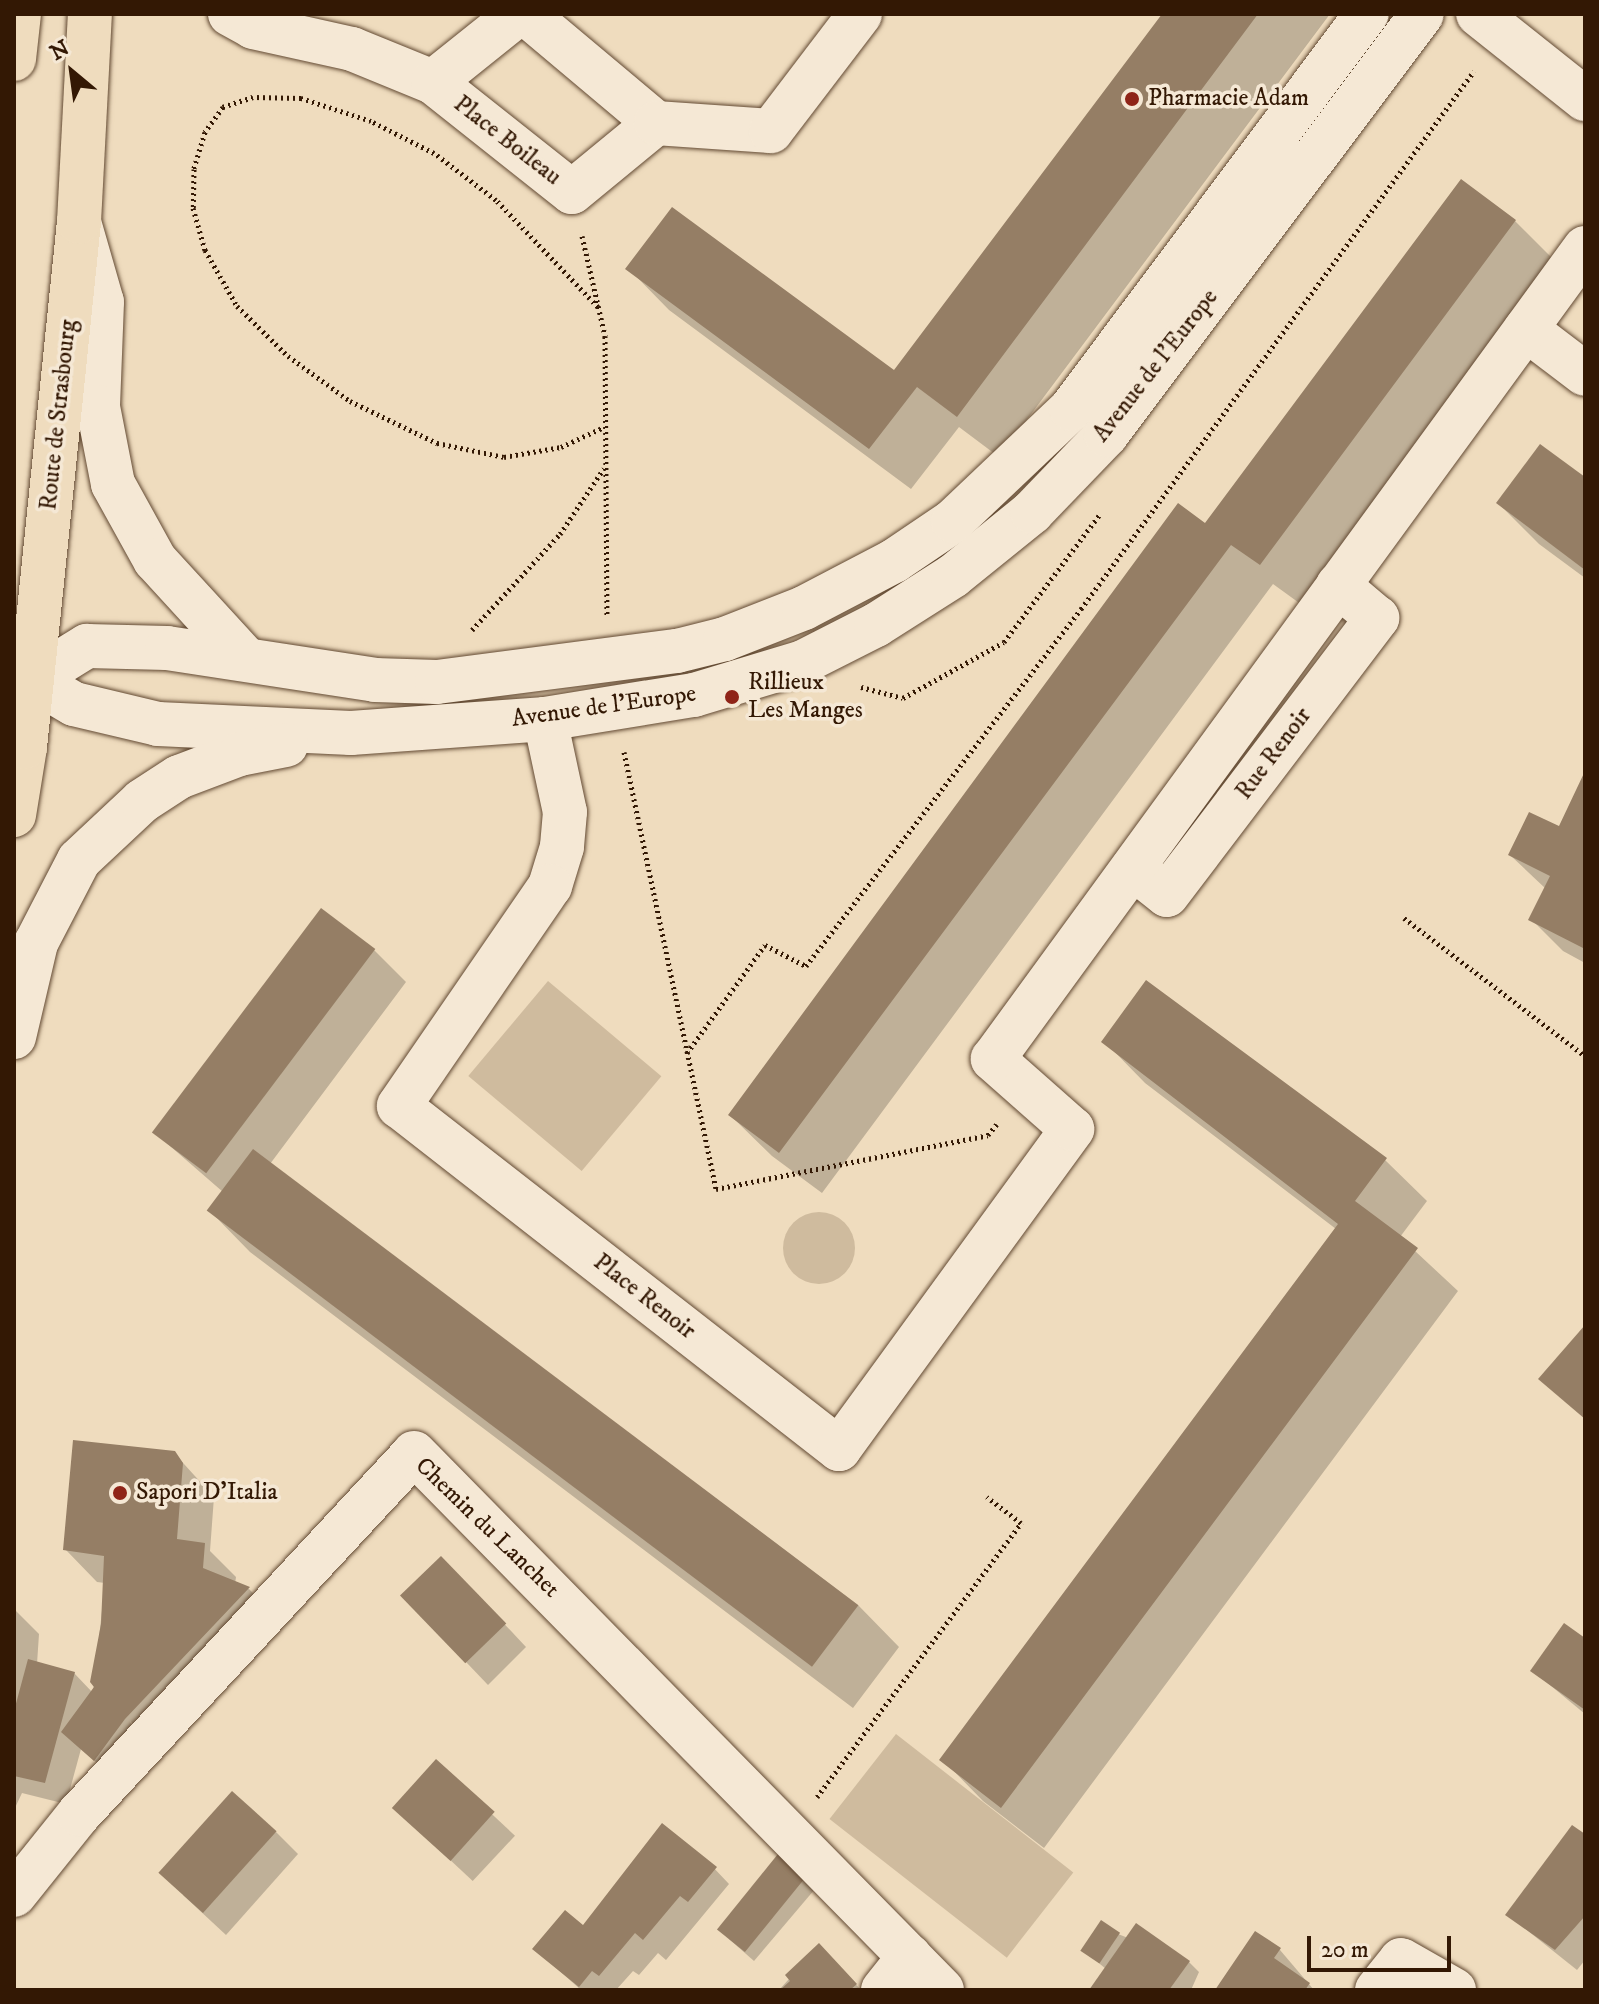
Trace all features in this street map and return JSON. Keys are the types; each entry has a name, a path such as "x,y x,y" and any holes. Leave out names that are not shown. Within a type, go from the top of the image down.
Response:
{"main road":[{"path":"14,59 19,14"},
{"name":"Route de Strasbourg","path":"14,815 19,672 79,222 90,14"}],"street":[{"name":"Place Boileau","path":"230,14 253,27 352,49 433,82 572,192 656,123"},
{"name":"Place Boileau","path":"433,82 518,14"},
{"path":"526,14 656,123 771,131 860,14"},
{"name":"Avenue de l'Europe","path":"19,672 87,646 243,656 375,680 408,681 608,661 725,639 804,608 894,561 963,512 1071,409 1367,14"},
{"name":"Avenue de l'Europe","path":"19,672 74,704 158,724 351,733 545,719 694,695 803,662 876,625 953,576 1032,512 1106,435 1422,14"},
{"path":"1490,23 1585,99"},
{"path":"79,222 102,302 98,407 113,484 155,560 243,656"},
{"name":"Rue Renoir","path":"1009,1074 1133,868 1585,248"},
{"path":"1526,329 1585,374"},
{"name":"Place Renoir","path":"545,719 565,812 550,886 399,1106 839,1449 1072,1129 1009,1074"},
{"path":"14,1037 36,943 79,860 108,829 179,777 240,754 351,733"},
{"name":"Chemin du Lanchet","path":"14,1895 79,1814 414,1453 942,1990"},
{"path":"883,1990 910,1956"},
{"path":"1377,1990 1401,1960 1454,1990"}],"path":[{"path":"687,1053 765,945 806,966 1081,609 1490,23"},
{"path":"598,308 548,249 496,200 434,153 371,121 301,98 253,97 223,107 205,132 194,169 193,208 205,250 237,306 288,356 350,401 437,443 504,457 561,447 604,427"},
{"path":"572,192 605,336 608,661"},
{"path":"408,681 461,642 499,603 560,534 605,467"},
{"path":"615,708 716,1189 988,1135 1009,1074"},
{"path":"1404,918 1585,1056"},
{"path":"790,1833 1021,1523 987,1497"}],"shaded area":[{"path":"548,981 661,1076 582,1171 468,1076"},
{"path":"819,1212 839,1218 849,1228 855,1248 849,1268 839,1278 819,1284 799,1278 789,1268 783,1248 789,1228 799,1218"},
{"path":"896,1734 1073,1873 1007,1958 830,1819"}],"building":[{"path":"1162,14 1258,14 957,417 917,387 869,449 625,269 672,207 894,370"},
{"path":"1461,179 1516,220 1260,565 1231,545 779,1153 728,1115 1178,503 1205,523"},
{"path":"1540,444 1585,477 1585,570 1496,503"},
{"path":"1585,771 1583,948 1528,920 1550,876 1508,855 1529,812 1559,826"},
{"path":"321,908 375,949 206,1173 152,1132"},
{"path":"1146,980 1387,1158 1355,1201 1418,1248 1001,1808 939,1760 1338,1224 1101,1042"},
{"path":"253,1149 858,1605 812,1667 207,1210"},
{"path":"1585,1325 1585,1419 1538,1379"},
{"path":"73,1440 175,1451 183,1463 177,1539 205,1543 203,1568 250,1587 125,1719 94,1761 61,1732 94,1687 90,1682 101,1624 104,1556 63,1550"},
{"path":"441,1556 506,1624 465,1663 400,1596"},
{"path":"1564,1623 1585,1638 1585,1710 1530,1671"},
{"path":"28,1659 75,1672 45,1783 14,1776 14,1711"},
{"path":"436,1759 495,1812 451,1861 392,1808"},
{"path":"232,1791 277,1831 203,1913 158,1873"},
{"path":"662,1823 717,1867 688,1902 680,1896 643,1940 635,1933 599,1976 592,1971 579,1987 532,1949 565,1910 583,1925"},
{"path":"1572,1825 1585,1834 1585,1916 1555,1950 1505,1915"},
{"path":"778,1854 806,1877 745,1952 717,1929"},
{"path":"1101,1920 1120,1933 1099,1964 1080,1951"},
{"path":"1136,1923 1190,1961 1169,1990 1089,1990"},
{"path":"1255,1931 1281,1948 1274,1958 1310,1983 1305,1990 1215,1990"},
{"path":"819,1943 857,1984 850,1990 780,1990 790,1981 785,1975"}],"place":[{"name":"Pharmacie Adam","path":"1132,99"},
{"name":"Rillieux Les Manges","path":"732,697"},
{"name":"Sapori D'Italia","path":"120,1493"}]}
